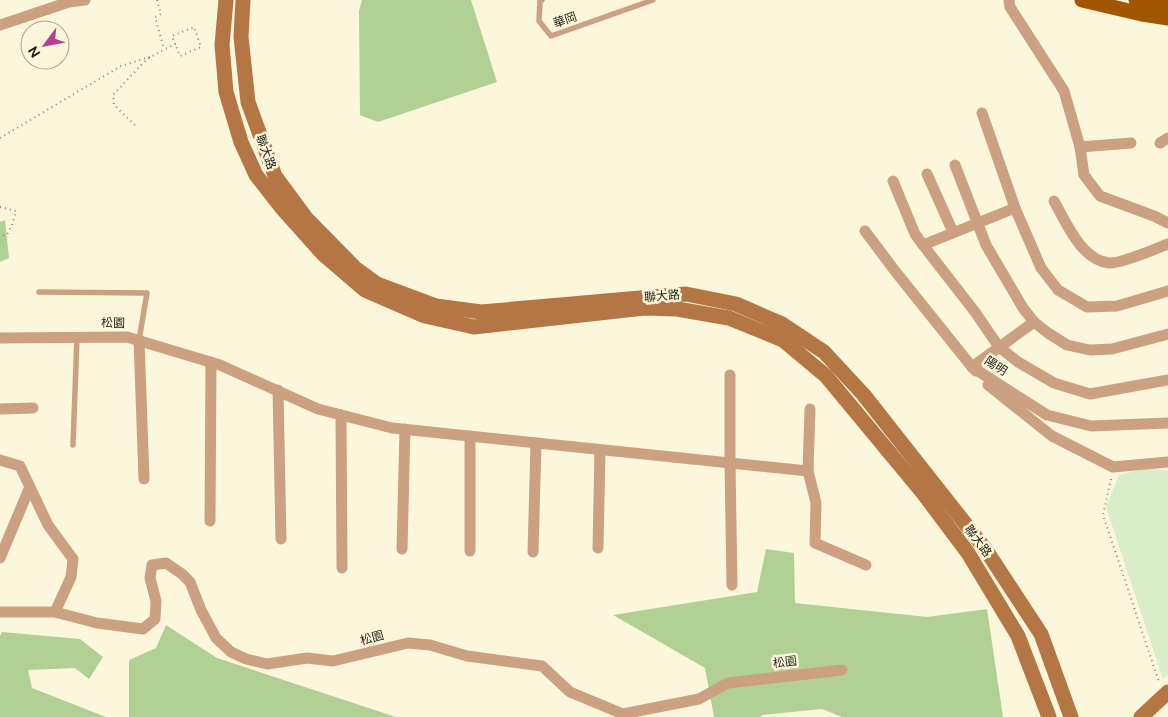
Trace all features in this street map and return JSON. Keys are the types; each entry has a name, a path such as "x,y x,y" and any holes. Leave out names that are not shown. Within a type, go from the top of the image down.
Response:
{"main road":[{"path":"1082,0 1168,18"},
{"path":"1136,0 1168,5"}],"street":[{"path":"0,25 69,2 85,0"},
{"name":"聯大路","path":"226,0 222,45 226,92 241,142 256,175 281,207 323,254 365,290 425,316 474,328 644,308 677,309 729,318 783,340 826,376 986,550 1041,634 1071,717"},
{"name":"聯大路","path":"243,0 241,37 248,102 275,176 306,218 355,268 377,284 436,306 481,312 686,294 736,304 782,324 824,352 864,394 928,488 1018,636 1050,717"},
{"path":"1009,0 1010,7 1064,91 1080,147 1084,175 1100,196 1168,223"},
{"path":"982,113 1014,208 1041,268 1058,290 1087,307 1117,306 1168,291"},
{"path":"1080,147 1131,143"},
{"path":"955,165 986,245 1023,308 1034,322 1067,345 1090,350 1112,349 1168,334"},
{"path":"927,174 953,232"},
{"name":"陽明","path":"893,182 923,246 975,312 999,347 1018,362 1054,383 1090,394 1168,380"},
{"path":"1054,201 1078,243 1094,258 1109,263 1134,257 1168,244"},
{"path":"923,246 1014,208"},
{"name":"陽明","path":"866,231 895,271 972,367 1047,415 1091,426 1168,423"},
{"path":"1034,322 972,367 984,382 1052,436 1113,467 1168,462"},
{"name":"松園","path":"0,338 127,336 212,362 318,409 392,428 808,471"},
{"path":"139,340 144,479"},
{"path":"210,521 212,362"},
{"path":"730,375 732,585"},
{"path":"278,390 280,539"},
{"path":"0,408 33,408"},
{"path":"810,409 808,471 816,503 815,543 866,565"},
{"path":"341,415 342,568"},
{"path":"402,549 405,430"},
{"path":"470,436 470,551"},
{"path":"533,552 536,443"},
{"path":"598,548 600,450"},
{"path":"0,460 20,466 29,489 48,525 73,559 70,577 55,612"},
{"path":"0,558 29,489"},
{"name":"松園","path":"0,612 55,612 97,623 143,629 155,619 156,601 150,578 152,565 166,563 190,582 201,610 216,638 231,652 246,659 267,664 308,658 333,661 408,643 430,645 466,656 542,666 570,692 623,714 699,700 728,683 842,670"},
{"path":"1141,717 1167,696"}],"lane":[{"name":"華岡","path":"542,0 540,1 539,21 551,36 654,0"},
{"path":"39,292 147,293 139,340"},
{"path":"73,446 77,337"}],"path":[{"path":"157,0 161,14 156,17 164,49"},
{"path":"194,27 201,47 180,56 175,44 172,36 194,27"},
{"path":"135,125 114,105 113,95 147,59 175,44"},
{"path":"0,138 121,66 154,55"},
{"path":"0,207 16,211 7,235 0,236"},
{"path":"1113,467 1103,515 1167,696"}],"green space":[{"path":"362,0 471,0 497,82 378,122 360,115 359,11"},
{"path":"5,220 9,258 0,262 0,222"},
{"path":"1148,468 1168,471 1168,675 1163,679 1106,507 1119,475"},
{"path":"766,549 794,553 795,603 927,617 987,609 1003,717 842,717 822,709 762,715 761,717 714,717 705,668 613,615 757,592"},
{"path":"166,625 217,658 396,717 129,717 129,660 156,648"},
{"path":"2,632 80,639 103,657 89,679 75,668 28,670 32,688 106,717 0,717 0,636"}]}
